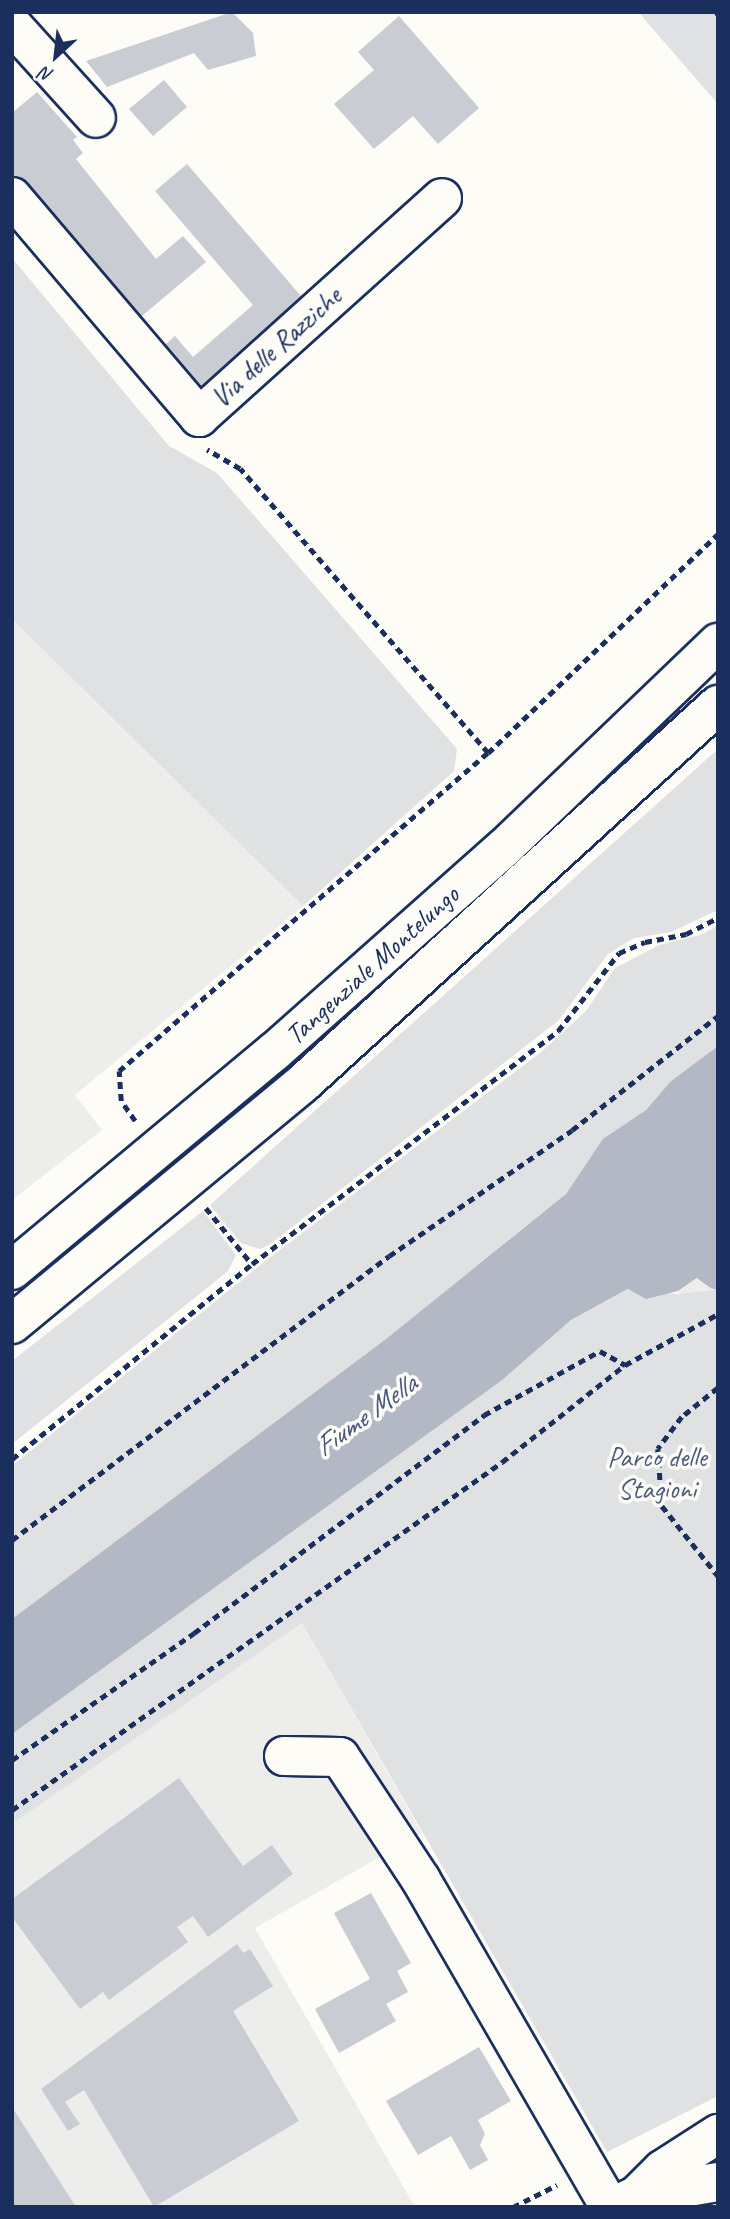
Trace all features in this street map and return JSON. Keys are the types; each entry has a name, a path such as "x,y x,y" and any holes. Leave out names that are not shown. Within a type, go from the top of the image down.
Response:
{"main road":[{"path":"12,25 96,118"},
{"name":"Via delle Razziche","path":"12,197 199,417 442,198"},
{"name":"Tangenziale Montelungo","path":"12,1270 316,1015 503,849 718,643"},
{"name":"Tangenziale Montelungo","path":"12,1324 302,1084 718,705"},
{"path":"284,1756 340,1757 400,1846 619,2203"},
{"path":"619,2203 662,2170 718,2134"},
{"path":"619,2203 718,2182"}],"path":[{"path":"240,469 488,753"},
{"path":"136,1124 121,1101 119,1071 488,753 718,534"},
{"path":"12,1459 252,1264 558,1031 619,953 645,942 686,934 718,918"},
{"path":"12,1539 389,1256 572,1130 718,1016"},
{"path":"202,1203 252,1264"},
{"path":"12,1810 502,1462 625,1365 718,1314"},
{"path":"12,1760 194,1633 484,1415 600,1351 625,1365"},
{"path":"718,1388 682,1417 658,1449 662,1506 718,1576"}],"shaded area":[{"path":"12,619 303,906 75,1095 102,1130 12,1200"},
{"path":"718,1263 718,1289 679,1294 678,1291"},
{"path":"302,1623 422,1833 255,1928 415,2207 12,2207 12,1824"}],"green space":[{"path":"639,12 718,12 718,104 646,21"},
{"path":"12,258 169,446 217,473 457,749 454,771 303,906 12,619"},
{"path":"718,749 718,910 671,932 634,938 608,954 558,1021 269,1245 260,1249 241,1243 210,1205"},
{"path":"718,926 718,1046 671,1081 646,1110 604,1139 566,1194 386,1339 12,1619 12,1466 264,1262 540,1053 586,1011 615,968 659,945 700,935"},
{"path":"203,1211 236,1255 228,1271 12,1444 12,1361"},
{"name":"Parco delle Stagioni","path":"629,1289 679,1294 718,1289 718,2096 607,2152 302,1623 12,1824 12,1734 501,1381 571,1320"}],"water":[{"name":"Fiume Mella","path":"718,1046 718,1263 678,1291 646,1299 628,1289 571,1320 501,1381 12,1734 12,1619 386,1339 566,1194 603,1139 646,1110 671,1081"}],"building":[{"path":"232,12 253,33 256,56 208,70 194,53 107,87 86,61"},
{"path":"399,16 479,108 438,144 413,116 374,149 334,104 374,70 358,52"},
{"path":"164,80 187,107 153,136 129,109"},
{"path":"37,92 77,137 73,140 83,153 76,159 156,259 183,236 206,262 136,321 12,176 12,113"},
{"path":"187,164 307,303 200,395 160,349 175,336 193,357 253,305 155,191"},
{"path":"179,1778 243,1866 272,1845 293,1874 208,1937 193,1916 177,1927 188,1942 109,2000 103,1992 80,2009 12,1917 12,1899"},
{"path":"371,1893 411,1963 397,1971 408,1992 386,2004 396,2021 339,2053 315,2009 370,1979 334,1913"},
{"path":"237,1944 243,1953 250,1949 273,1986 233,2011 299,2121 154,2207 84,2090 65,2102 80,2124 68,2131 41,2089"},
{"path":"479,2047 511,2101 478,2120 485,2134 480,2145 488,2160 470,2170 451,2136 418,2155 386,2101"},
{"path":"12,2107 76,2207 12,2207"}],"waterway":[{"path":"674,1241 718,1273"}]}
